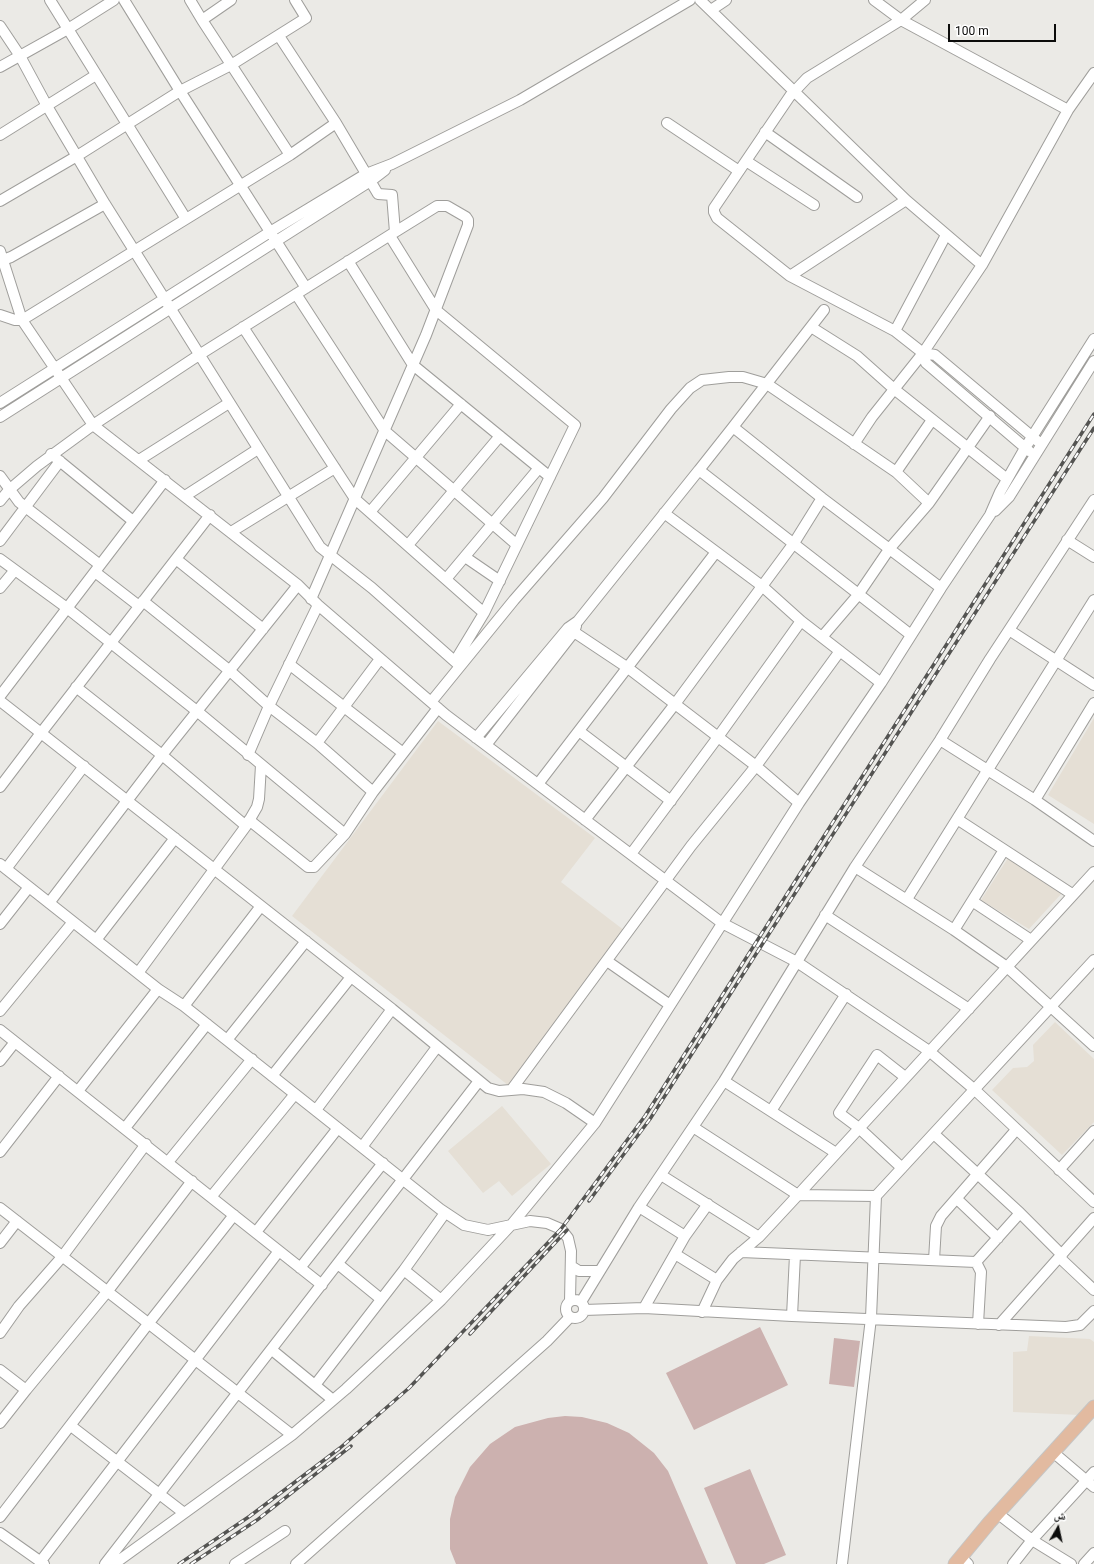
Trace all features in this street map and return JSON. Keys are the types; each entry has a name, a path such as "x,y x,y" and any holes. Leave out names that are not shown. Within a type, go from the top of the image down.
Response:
{"main road":[{"path":"961,1562 997,1513 1054,1453 1094,1407"}],"street":[{"path":"50,0 186,219"},
{"path":"0,67 68,29 114,0"},
{"path":"124,0 180,91 306,288"},
{"path":"190,0 231,66 290,155"},
{"path":"202,20 231,0"},
{"path":"0,201 77,156 180,91 231,66 306,18 295,0"},
{"path":"0,403 55,370 164,298 272,236 369,177 520,100 690,0"},
{"path":"700,0 906,200 982,265"},
{"path":"711,10 726,0"},
{"path":"874,0 901,20 1068,110"},
{"path":"925,0 901,20 807,78 794,92 765,132 714,208 715,215 790,276 895,331 923,353 935,355 1041,444"},
{"path":"0,26 20,56 46,106 105,204 320,547 372,588 458,664"},
{"path":"76,687 248,823 310,868 314,867 345,834 373,792 403,753 435,705 458,664 500,581 574,425 436,310 392,234 392,195 378,194 336,123 279,36"},
{"path":"854,444 894,389 923,353 982,265 1068,110 1094,73"},
{"path":"0,135 96,75"},
{"path":"0,315 15,320 22,320 240,184 290,155 336,123"},
{"path":"668,123 739,171"},
{"path":"765,132 857,197"},
{"path":"746,161 814,205"},
{"path":"790,276 906,200"},
{"path":"105,204 1,258 22,320 93,425 298,585 315,602 380,659 476,738 722,923 797,962 929,1051 975,1090 1094,1202"},
{"path":"0,502 9,490 51,454 93,425 199,355 392,234 442,205 466,217 468,220 436,310 330,556 315,602 290,664 269,706 248,755"},
{"path":"895,331 946,235"},
{"path":"0,418 170,308 272,236"},
{"path":"348,261 413,366 550,477"},
{"path":"296,294 385,431 517,545"},
{"path":"476,738 523,689 571,630 733,428 824,310"},
{"path":"243,327 355,499 484,613"},
{"path":"811,327 857,356 894,389 1007,479"},
{"path":"114,1564 292,1435 333,1400 441,1300 512,1224 594,1123 800,803 882,683 941,588 990,515 1007,479 1025,448 1094,339"},
{"path":"923,353 926,363 1035,455"},
{"path":"990,515 1009,497 1094,360"},
{"path":"458,664 603,498 640,448 690,388 702,380 743,377 767,384 896,472 929,502"},
{"path":"139,460 229,403"},
{"path":"370,512 461,404"},
{"path":"822,637 858,594 890,548 929,502 990,416"},
{"path":"896,472 932,420"},
{"path":"733,428 822,498 941,588"},
{"path":"408,545 455,492 500,436"},
{"path":"185,496 258,449"},
{"path":"51,454 133,521"},
{"path":"0,541 60,461"},
{"path":"231,532 335,468"},
{"path":"446,579 493,525 539,468"},
{"path":"699,470 911,635"},
{"path":"0,476 9,490 25,507 97,569 230,671 269,706 317,743 373,792"},
{"path":"0,696 165,480"},
{"path":"585,820 675,704 794,543 822,498"},
{"path":"570,1316 579,1317 582,1306 599,1271 639,1207 724,1081 855,867 940,740 1067,540 1091,512 1094,500"},
{"path":"664,513 762,586 801,621 882,683"},
{"path":"0,787 141,603 210,516"},
{"path":"1067,540 1094,557"},
{"path":"538,784 716,552"},
{"path":"465,557 500,581"},
{"path":"0,559 67,608 110,644 198,712 345,834"},
{"path":"176,559 263,629"},
{"path":"0,588 15,570"},
{"path":"49,903 162,755 198,712 298,585"},
{"path":"907,899 1094,600"},
{"path":"631,854 718,737 801,621"},
{"path":"571,630 628,668 756,766 800,803"},
{"path":"1009,630 1094,685"},
{"path":"512,1089 710,822 756,766 840,651"},
{"path":"317,743 345,708 380,659"},
{"path":"290,664 403,753"},
{"path":"486,745 523,689"},
{"path":"0,701 262,906 493,1091 533,1089 544,1092 566,1103 594,1123"},
{"path":"1035,800 1094,703"},
{"path":"578,731 670,801"},
{"path":"940,740 1035,800 1094,841"},
{"path":"138,973 248,823 257,807 259,799 261,765"},
{"path":"84,766 3,867 158,989 184,1006 403,1180 464,1225 476,1229 488,1230 512,1224 540,1221 561,1229 565,1233 570,1244 570,1302 566,1309 570,1316"},
{"path":"957,819 1072,894"},
{"path":"96,940 175,838"},
{"path":"954,930 1004,850"},
{"path":"855,867 907,899 1007,967 1094,1046"},
{"path":"702,1312 717,1280 733,1259 759,1236 798,1195 1072,894 1094,872"},
{"path":"0,924 29,887"},
{"path":"972,901 1031,940"},
{"path":"184,1006 262,906"},
{"path":"825,915 969,1008"},
{"path":"0,1011 73,922"},
{"path":"227,1040 306,941"},
{"path":"842,1564 871,1318 875,1259 876,1196 1094,960"},
{"path":"606,961 670,1004"},
{"path":"272,1076 351,977"},
{"path":"78,1091 158,989"},
{"path":"771,1111 805,1054 846,994"},
{"path":"316,1110 392,1009"},
{"path":"125,1128 207,1024"},
{"path":"0,1030 146,1144 322,1285"},
{"path":"0,1061 15,1042"},
{"path":"362,1147 437,1047"},
{"path":"902,1168 859,1128 839,1113 877,1055 905,1077"},
{"path":"168,1162 252,1060"},
{"path":"0,1152 59,1076"},
{"path":"105,1564 160,1495 479,1081"},
{"path":"724,1081 836,1153"},
{"path":"211,1197 295,1094"},
{"path":"693,1127 798,1195 876,1196"},
{"path":"256,1232 338,1128"},
{"path":"934,1260 936,1226 941,1216 1016,1130"},
{"path":"1059,1170 1094,1131"},
{"path":"934,1134 1020,1213 1094,1290"},
{"path":"0,1333 19,1306 62,1256 146,1144"},
{"path":"300,1268 382,1163"},
{"path":"661,1175 759,1236"},
{"path":"0,1423 107,1292 192,1181"},
{"path":"957,1199 998,1238"},
{"path":"644,1308 685,1236 708,1204"},
{"path":"639,1207 685,1236"},
{"path":"0,1208 292,1435"},
{"path":"315,1385 446,1213"},
{"path":"976,1262 1020,1213"},
{"path":"0,1517 148,1324 234,1215"},
{"path":"999,1325 1094,1218"},
{"path":"0,1243 16,1221"},
{"path":"0,1533 42,1563 116,1462 196,1361 278,1250"},
{"path":"741,1252 875,1259 976,1262"},
{"path":"675,1254 717,1280"},
{"path":"792,1316 795,1255"},
{"path":"976,1262 981,1272 978,1324"},
{"path":"338,1264 381,1299"},
{"path":"571,1266 579,1271 599,1271"},
{"path":"404,1270 441,1300"},
{"path":"570,1302 575,1300 582,1306 702,1312 1075,1327 1080,1325 1094,1310"},
{"path":"296,1564 548,1341 570,1316"},
{"path":"272,1350 333,1400"},
{"path":"0,1370 26,1390"},
{"path":"71,1426 184,1513"},
{"path":"1054,1453 1090,1484"},
{"path":"1013,1564 1032,1540 1090,1484 1094,1472"},
{"path":"997,1513 1032,1540 1071,1564"},
{"path":"235,1564 285,1531"},
{"path":"1084,1564 1094,1553"}],"shaded area":[{"path":"1094,718 1094,824 1048,795"},
{"path":"438,721 595,838 561,882 629,934 513,1089 292,916"},
{"path":"1008,858 1062,893 1029,929 981,900"},
{"path":"1055,1022 1094,1059 1094,1122 1062,1155 992,1090 1013,1068 1027,1067 1034,1061 1033,1045"},
{"path":"502,1106 551,1164 512,1196 499,1181 483,1193 448,1151"},
{"path":"760,1327 788,1385 694,1430 666,1373"},
{"path":"1029,1336 1090,1339 1094,1342 1094,1399 1080,1415 1013,1412 1013,1352 1027,1351"},
{"path":"834,1338 860,1341 854,1387 829,1384"},
{"path":"565,1416 582,1417 607,1423 629,1433 654,1453 668,1471 708,1564 456,1564 450,1549 450,1519 455,1497 470,1467 490,1444 515,1427 548,1418"},
{"path":"750,1469 786,1555 764,1564 736,1564 704,1488"}],"railway":[{"path":"179,1564 250,1516 340,1448 409,1388 561,1229 645,1116 1094,414"},
{"path":"589,1201 650,1119 1094,428"},
{"path":"470,1334 567,1230"},
{"path":"191,1564 257,1520 351,1446"}]}
